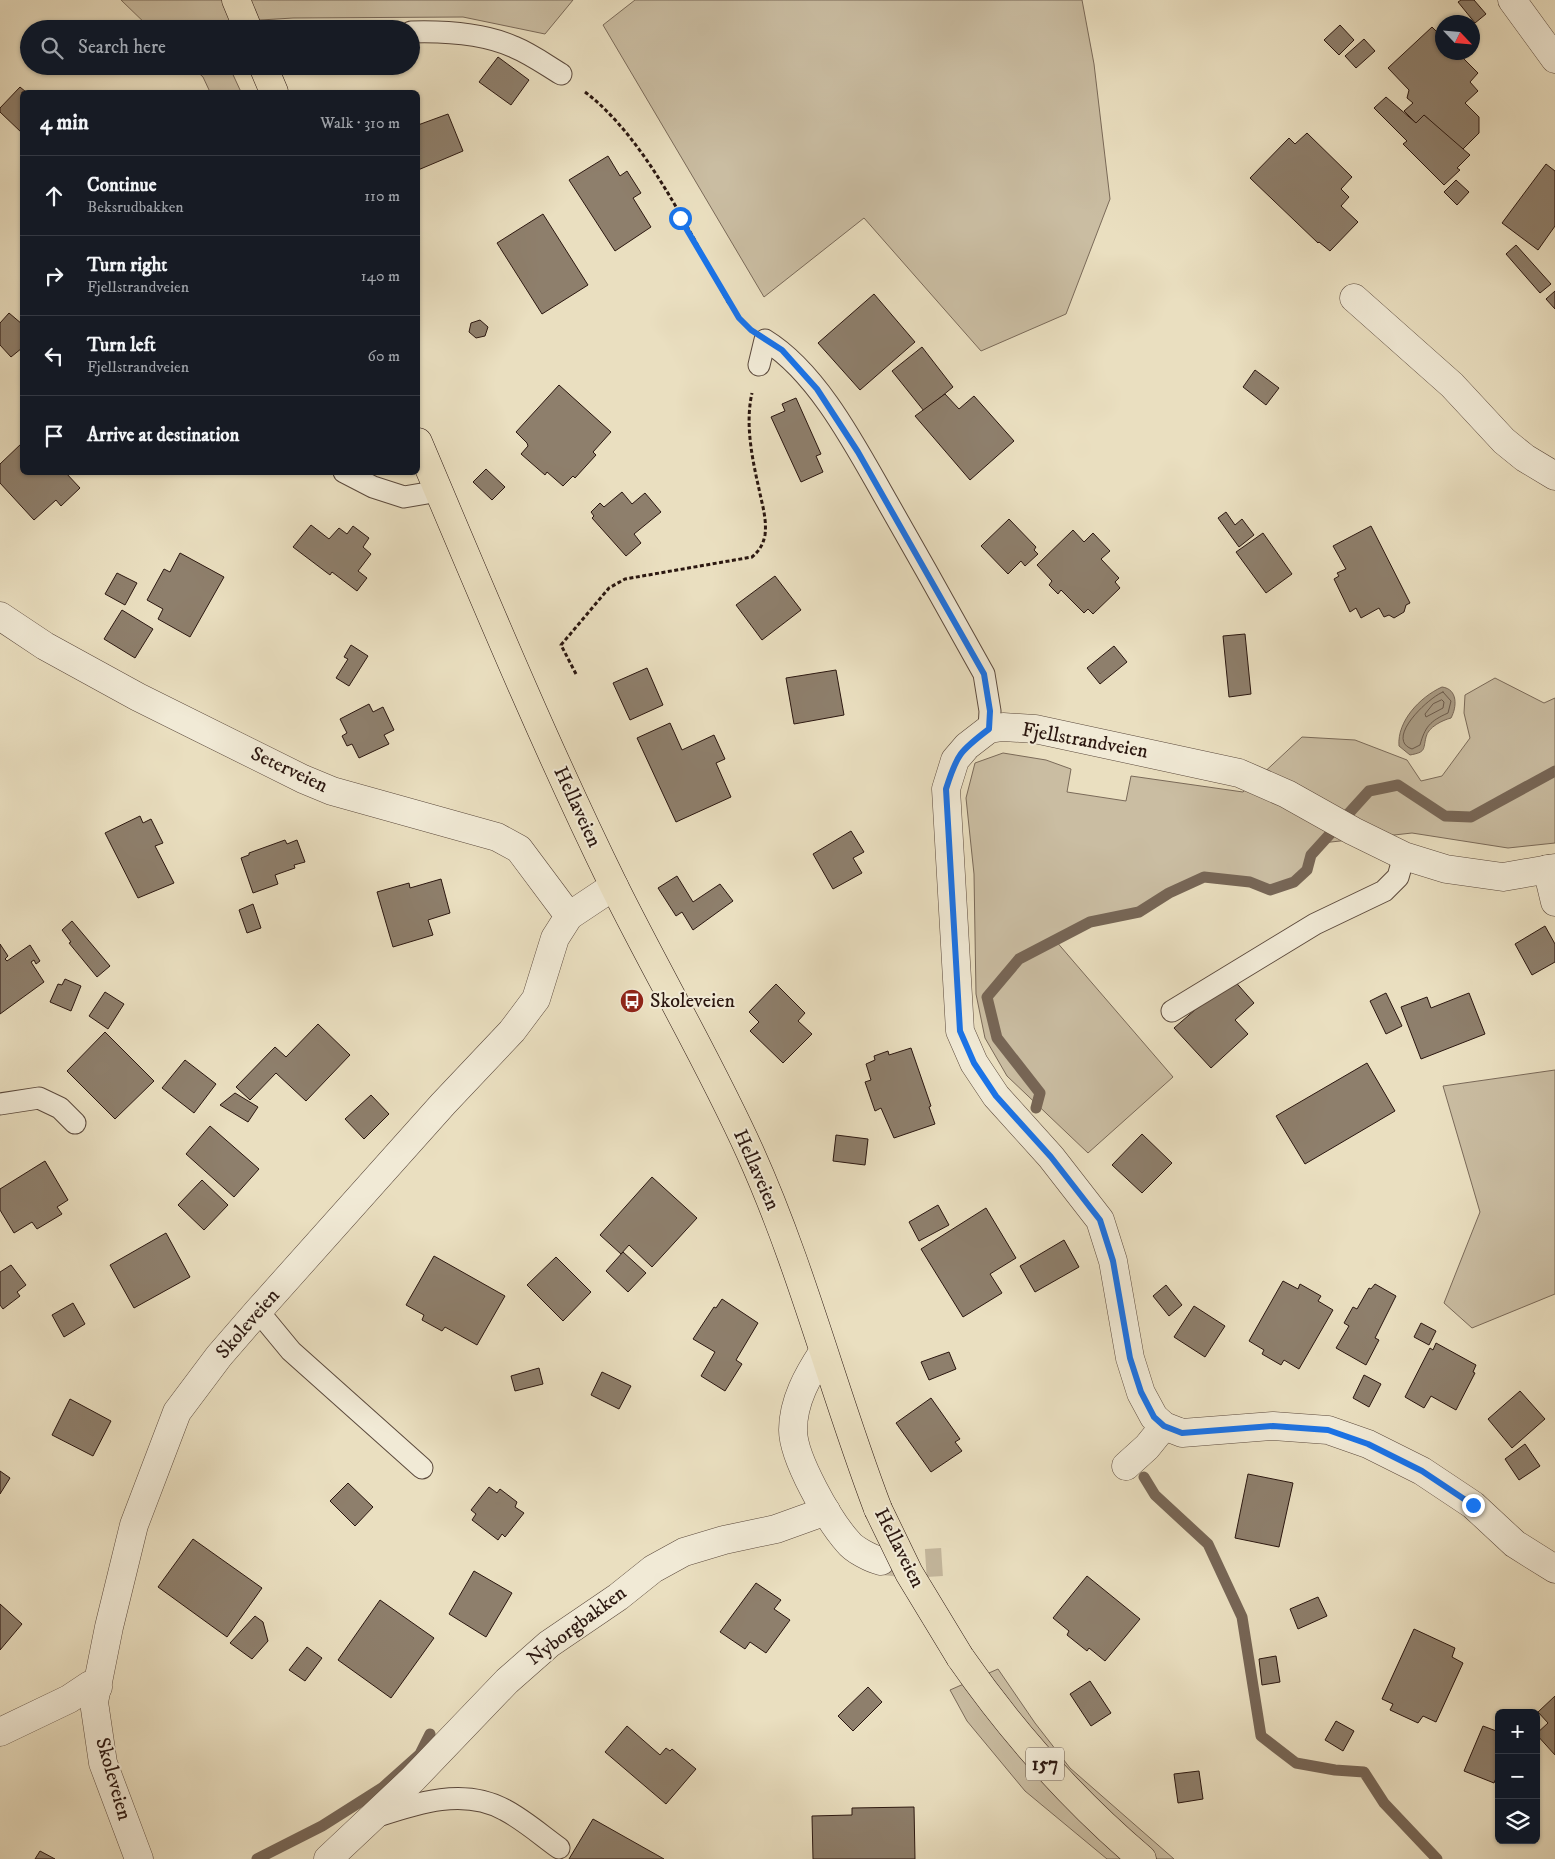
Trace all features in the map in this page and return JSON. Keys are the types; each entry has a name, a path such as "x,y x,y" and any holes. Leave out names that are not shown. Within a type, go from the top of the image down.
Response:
{"main road":[{"path":"236,0 244,20"},
{"path":"267,75 273,90"},
{"name":"Hellaveien","path":"420,447 526,694 614,886 749,1150 793,1258 823,1352 878,1509 909,1573 960,1657 1017,1733 1051,1771 1111,1832 1142,1859"}],"street":[{"path":"1512,0 1555,59"},
{"path":"1354,298 1452,386 1504,441 1525,458 1555,476"},
{"name":"Seterveien","path":"0,616 45,646 138,697 332,791 497,837 519,849 569,916"},
{"name":"Fjellstrandveien","path":"989,729 1003,727 1035,729 1240,773 1287,794 1404,856 1446,869 1504,877 1551,869"},
{"path":"989,729 967,746 955,760 946,789 960,1031 974,1063 996,1096 1051,1157 1100,1220 1113,1261 1130,1358 1141,1392 1154,1417 1164,1426 1182,1433 1273,1426 1328,1430 1368,1444 1422,1471 1473,1505 1515,1544 1555,1569"},
{"path":"1551,869 1555,902"},
{"name":"Skoleveien","path":"139,1859 103,1763 94,1702 109,1627 134,1525 177,1412 219,1356 258,1311 443,1104 512,1031 536,998 555,938 569,916 614,886"},
{"path":"823,1352 808,1376 796,1406 793,1431 802,1464 826,1511 849,1544 881,1561"},
{"path":"1126,1466 1147,1447 1164,1426"},
{"name":"Nyborgbakken","path":"328,1859 375,1817 528,1662 549,1644 618,1597 653,1569 684,1552 724,1540 776,1529 826,1511"},
{"path":"0,1732 69,1699 90,1685 98,1687"}],"lane":[{"path":"420,32 451,33 487,38 514,47 561,74"},
{"path":"758,365 765,340 782,350 817,389 873,478 984,674 990,711 989,729"},
{"path":"350,475 373,487 404,497 438,491"},
{"path":"1172,1011 1315,924 1384,891 1398,877 1404,856"},
{"path":"0,1104 39,1098 60,1108 76,1123"},
{"path":"258,1311 291,1351 422,1468"},
{"name":"Nyborgbakken","path":"375,1817 420,1802 454,1798 483,1800 506,1810 558,1848"}],"path":[{"path":"561,74 591,97 625,132 680,218 734,310 751,330 765,340"},
{"path":"576,674 561,645 609,588 625,579 752,557 760,549 765,534 766,519 754,465 750,404 758,365"}],"shaded area":[{"path":"121,0 573,0 545,34 463,17 142,20"},
{"path":"635,0 1082,0 1094,64 1110,199 1066,314 981,351 864,218 764,297 603,25"},
{"path":"201,75 233,75 240,90 209,90"},
{"path":"1495,678 1544,703 1555,698 1555,843 1508,848 1412,833 1322,843 1311,855 1307,870 1294,882 1270,890 1250,882 1204,877 1169,893 1139,912 1090,922 1055,940 1173,1077 1088,1153 1007,1076 985,1038 976,994 974,874 966,798 975,763 1003,753 1046,760 1071,769 1067,792 1126,801 1131,776 1243,792 1302,737 1355,740 1407,760 1421,781 1442,776 1470,738 1464,713 1465,695"},
{"path":"1555,1070 1555,1294 1472,1328 1444,1303 1480,1212 1443,1086"},
{"path":"998,1669 1035,1723 1070,1768 1174,1859 1107,1859 1025,1791 967,1721 950,1690"}],"water":[{"path":"1442,687 1451,691 1455,699 1451,718 1433,727 1427,733 1423,750 1410,755 1399,746 1399,737 1406,719 1418,703"}],"building":[{"path":"1461,0 1474,0 1486,14 1480,19 1480,15 1469,15 1458,2"},
{"path":"1340,25 1354,40 1339,55 1324,40"},
{"path":"1432,27 1435,30 1435,60 1465,60 1478,73 1470,82 1478,91 1465,103 1479,117 1479,133 1462,150 1424,115 1416,123 1404,111 1413,103 1407,98 1409,90 1388,68"},
{"path":"1364,39 1375,51 1356,68 1345,56"},
{"path":"498,57 529,80 511,105 479,82"},
{"path":"20,87 24,90 20,90 20,131 0,112 0,108"},
{"path":"1386,97 1416,123 1424,115 1470,155 1457,168 1460,170 1444,185 1403,144 1407,141 1374,108"},
{"path":"448,114 463,151 420,169 420,124"},
{"path":"1307,133 1352,177 1341,189 1349,197 1341,206 1358,222 1330,251 1318,243 1250,178 1289,138 1295,144"},
{"path":"608,156 620,176 627,171 641,193 633,198 651,227 615,251 569,180"},
{"path":"1546,164 1555,171 1555,226 1538,250 1502,223"},
{"path":"1456,180 1469,192 1457,205 1444,192"},
{"path":"543,214 588,285 542,314 497,243"},
{"path":"1516,245 1551,284 1540,293 1506,254"},
{"path":"1555,291 1555,309 1546,299"},
{"path":"874,294 915,342 860,390 818,343"},
{"path":"9,313 20,322 20,350 11,357 0,345 0,323"},
{"path":"480,320 488,327 485,336 476,338 469,332 471,323"},
{"path":"922,347 953,387 924,411 892,371"},
{"path":"1255,370 1279,388 1266,405 1243,387"},
{"path":"559,385 611,432 593,452 596,455 575,478 573,476 563,486 547,472 545,475 521,454 528,446 516,432"},
{"path":"945,394 959,409 974,396 1014,441 970,480 915,416"},
{"path":"796,398 821,454 816,456 823,472 801,482 771,417 785,411 782,404"},
{"path":"20,445 20,475 68,475 80,488 61,506 56,500 34,520 0,483 0,464"},
{"path":"486,469 505,487 492,500 473,482"},
{"path":"622,492 632,504 645,493 661,512 634,534 641,543 626,556 592,518 594,516 591,512 600,503 604,507"},
{"path":"1226,512 1235,525 1242,519 1254,535 1239,547 1218,518"},
{"path":"1009,519 1036,547 1034,550 1038,554 1025,566 1021,561 1008,574 981,546"},
{"path":"311,525 329,539 339,528 347,534 353,526 369,538 363,547 371,554 358,571 367,578 357,591 332,572 330,575 293,547"},
{"path":"1371,526 1410,603 1406,605 1404,612 1394,618 1389,615 1384,617 1379,608 1361,618 1356,608 1350,612 1334,579 1339,576 1337,573 1346,569 1333,546"},
{"path":"1073,530 1084,542 1093,533 1110,551 1101,559 1119,578 1115,582 1120,588 1093,614 1088,609 1084,613 1061,590 1058,594 1049,585 1052,581 1037,565"},
{"path":"1263,533 1292,574 1266,593 1236,552"},
{"path":"180,553 224,577 190,637 158,619 163,609 147,600 164,569 170,572"},
{"path":"117,573 137,583 125,605 105,594"},
{"path":"775,576 801,610 762,640 736,605"},
{"path":"122,610 153,629 135,658 104,639"},
{"path":"1245,634 1251,694 1229,697 1223,636"},
{"path":"351,645 368,656 349,686 336,678 348,659 344,657"},
{"path":"1114,646 1127,662 1100,684 1087,668"},
{"path":"647,668 663,705 630,720 613,683"},
{"path":"836,670 844,715 794,724 786,678"},
{"path":"369,704 373,712 383,707 394,730 384,735 389,744 359,758 352,744 347,746 342,736 347,733 340,719"},
{"path":"670,723 682,750 714,735 725,759 716,763 731,797 676,822 637,738"},
{"path":"140,816 143,823 151,819 163,843 155,846 174,883 138,898 105,833"},
{"path":"851,831 864,852 853,858 862,873 833,889 813,854"},
{"path":"285,840 287,844 297,840 305,862 294,865 295,868 275,875 278,884 253,893 241,858 249,855 249,853"},
{"path":"677,876 693,902 720,884 733,901 693,930 682,912 676,916 658,888"},
{"path":"441,879 450,913 428,920 433,935 393,947 377,892 409,883 410,888"},
{"path":"253,904 261,928 247,933 239,910"},
{"path":"72,921 110,966 97,977 69,943 71,942 62,930"},
{"path":"1545,926 1555,944 1555,962 1532,975 1515,944"},
{"path":"0,944 8,956 5,959 7,961 30,945 40,961 36,964 34,960 31,962 44,982 0,1014"},
{"path":"1232,978 1254,1003 1235,1020 1248,1034 1211,1068 1174,1028"},
{"path":"65,979 81,986 71,1011 50,1002 58,984 62,985"},
{"path":"776,984 805,1013 798,1021 812,1034 783,1063 750,1031 759,1022 749,1012"},
{"path":"105,992 124,1004 108,1029 89,1016"},
{"path":"1386,993 1402,1026 1386,1034 1370,1001"},
{"path":"1469,993 1485,1034 1421,1059 1401,1007 1427,997 1431,1008"},
{"path":"318,1024 350,1055 306,1101 276,1073 250,1100 236,1087 275,1047 286,1057"},
{"path":"105,1032 154,1081 115,1119 67,1071"},
{"path":"911,1048 931,1106 929,1107 935,1124 894,1138 881,1108 875,1111 865,1082 871,1080 866,1064 875,1060 874,1056 888,1051 889,1055"},
{"path":"185,1060 216,1084 194,1113 162,1088"},
{"path":"1367,1063 1395,1111 1305,1164 1276,1116"},
{"path":"235,1093 258,1107 248,1122 220,1105"},
{"path":"371,1095 389,1114 364,1139 345,1119"},
{"path":"210,1126 259,1169 234,1197 186,1154"},
{"path":"1142,1134 1172,1163 1142,1193 1112,1165"},
{"path":"836,1135 868,1139 865,1165 833,1161"},
{"path":"45,1161 68,1200 57,1207 62,1214 37,1229 32,1222 14,1233 0,1210 0,1189"},
{"path":"652,1177 697,1218 652,1267 629,1245 621,1254 600,1235"},
{"path":"202,1180 228,1205 204,1230 178,1205"},
{"path":"938,1205 949,1225 919,1241 909,1222"},
{"path":"986,1208 1016,1258 990,1274 1002,1293 963,1317 921,1249"},
{"path":"166,1233 190,1277 134,1308 110,1265"},
{"path":"1064,1240 1079,1267 1035,1292 1020,1266"},
{"path":"623,1252 646,1273 628,1292 606,1271"},
{"path":"434,1256 505,1296 477,1345 445,1327 442,1331 422,1320 424,1315 406,1305"},
{"path":"556,1257 591,1292 563,1321 527,1285"},
{"path":"11,1265 26,1285 17,1292 20,1296 3,1309 0,1305 0,1272"},
{"path":"1283,1281 1298,1289 1300,1284 1321,1296 1318,1301 1333,1310 1299,1369 1284,1360 1281,1365 1262,1354 1264,1350 1249,1341"},
{"path":"1375,1284 1396,1296 1375,1338 1379,1340 1366,1365 1336,1348 1349,1326 1344,1323 1353,1307 1357,1309 1369,1288 1371,1289"},
{"path":"1166,1285 1182,1305 1169,1316 1153,1296"},
{"path":"722,1299 758,1323 736,1360 742,1364 725,1391 701,1376 715,1352 693,1339 714,1307 716,1308"},
{"path":"73,1303 85,1324 64,1337 52,1315"},
{"path":"1194,1306 1225,1326 1205,1357 1174,1337"},
{"path":"1421,1323 1436,1331 1429,1345 1414,1337"},
{"path":"1436,1343 1476,1365 1473,1372 1475,1373 1456,1410 1431,1396 1424,1408 1405,1397 1430,1348 1433,1350"},
{"path":"949,1352 956,1369 929,1380 921,1362"},
{"path":"539,1368 543,1384 515,1391 511,1376"},
{"path":"602,1372 631,1386 619,1409 591,1395"},
{"path":"1364,1375 1381,1384 1369,1407 1353,1398"},
{"path":"1520,1391 1545,1419 1512,1448 1488,1419"},
{"path":"931,1398 960,1439 955,1442 962,1451 931,1472 896,1423"},
{"path":"70,1399 111,1421 93,1456 52,1435"},
{"path":"1525,1444 1540,1466 1519,1480 1505,1459"},
{"path":"0,1471 10,1478 0,1494"},
{"path":"1248,1474 1293,1483 1279,1547 1235,1538"},
{"path":"348,1483 373,1507 355,1526 330,1501"},
{"path":"489,1487 497,1493 500,1489 517,1502 515,1507 524,1513 505,1537 502,1534 498,1540 472,1520 476,1514 471,1510"},
{"path":"193,1539 262,1588 227,1637 158,1587"},
{"path":"474,1571 512,1593 486,1637 449,1614"},
{"path":"1087,1576 1140,1619 1105,1661 1089,1648 1087,1651 1067,1635 1069,1631 1053,1618"},
{"path":"756,1583 781,1600 774,1609 790,1620 766,1653 750,1642 745,1649 720,1632"},
{"path":"1318,1597 1327,1616 1298,1629 1290,1609"},
{"path":"380,1600 434,1638 391,1698 338,1660"},
{"path":"0,1604 22,1624 0,1650"},
{"path":"255,1616 263,1622 268,1641 252,1659 230,1643"},
{"path":"1414,1629 1455,1648 1452,1657 1463,1663 1436,1722 1423,1716 1418,1723 1390,1710 1393,1704 1382,1699"},
{"path":"307,1647 322,1658 305,1681 289,1670"},
{"path":"1276,1656 1280,1682 1262,1685 1259,1659"},
{"path":"1090,1681 1111,1713 1091,1726 1070,1694"},
{"path":"868,1687 882,1702 853,1731 838,1716"},
{"path":"1555,1696 1555,1755 1540,1738 1540,1730 1548,1723 1540,1714 1540,1710"},
{"path":"1336,1721 1354,1731 1343,1751 1325,1740"},
{"path":"627,1726 660,1755 666,1748 670,1751 672,1749 696,1769 666,1804 605,1752"},
{"path":"1483,1726 1495,1730 1494,1783 1464,1771"},
{"path":"1199,1771 1203,1799 1178,1803 1174,1774"},
{"path":"914,1807 915,1859 813,1859 812,1816 852,1815 852,1808"},
{"path":"593,1819 664,1859 569,1859"},
{"path":"40,1851 55,1859 35,1859"}],"waterway":[{"path":"1036,1108 1040,1093 997,1038 987,997 1019,959 1090,922 1139,912 1169,893 1204,877 1250,882 1270,890 1294,882 1307,870 1311,855 1369,791 1398,785 1445,816 1471,817 1555,771"},
{"path":"1144,1477 1155,1495 1208,1544 1242,1617 1261,1736 1296,1763 1335,1770 1364,1772 1384,1803 1437,1859"},
{"path":"257,1859 322,1826 382,1788 420,1754 430,1734"}],"tunnel":[{"path":"884,1561 911,1564 942,1562"}],"place":[{"name":"Skoleveien","path":"632,1001"}],"route":[{"path":"680,218 739,318 751,330 782,350 817,389 858,452 933,581 984,674 990,711 989,729 967,746 955,760 946,789 960,1031 974,1063 996,1096 1051,1157 1100,1220 1113,1261 1130,1358 1141,1392 1154,1417 1164,1426 1182,1433 1273,1426 1328,1430 1368,1444 1422,1471 1473,1505"}]}
